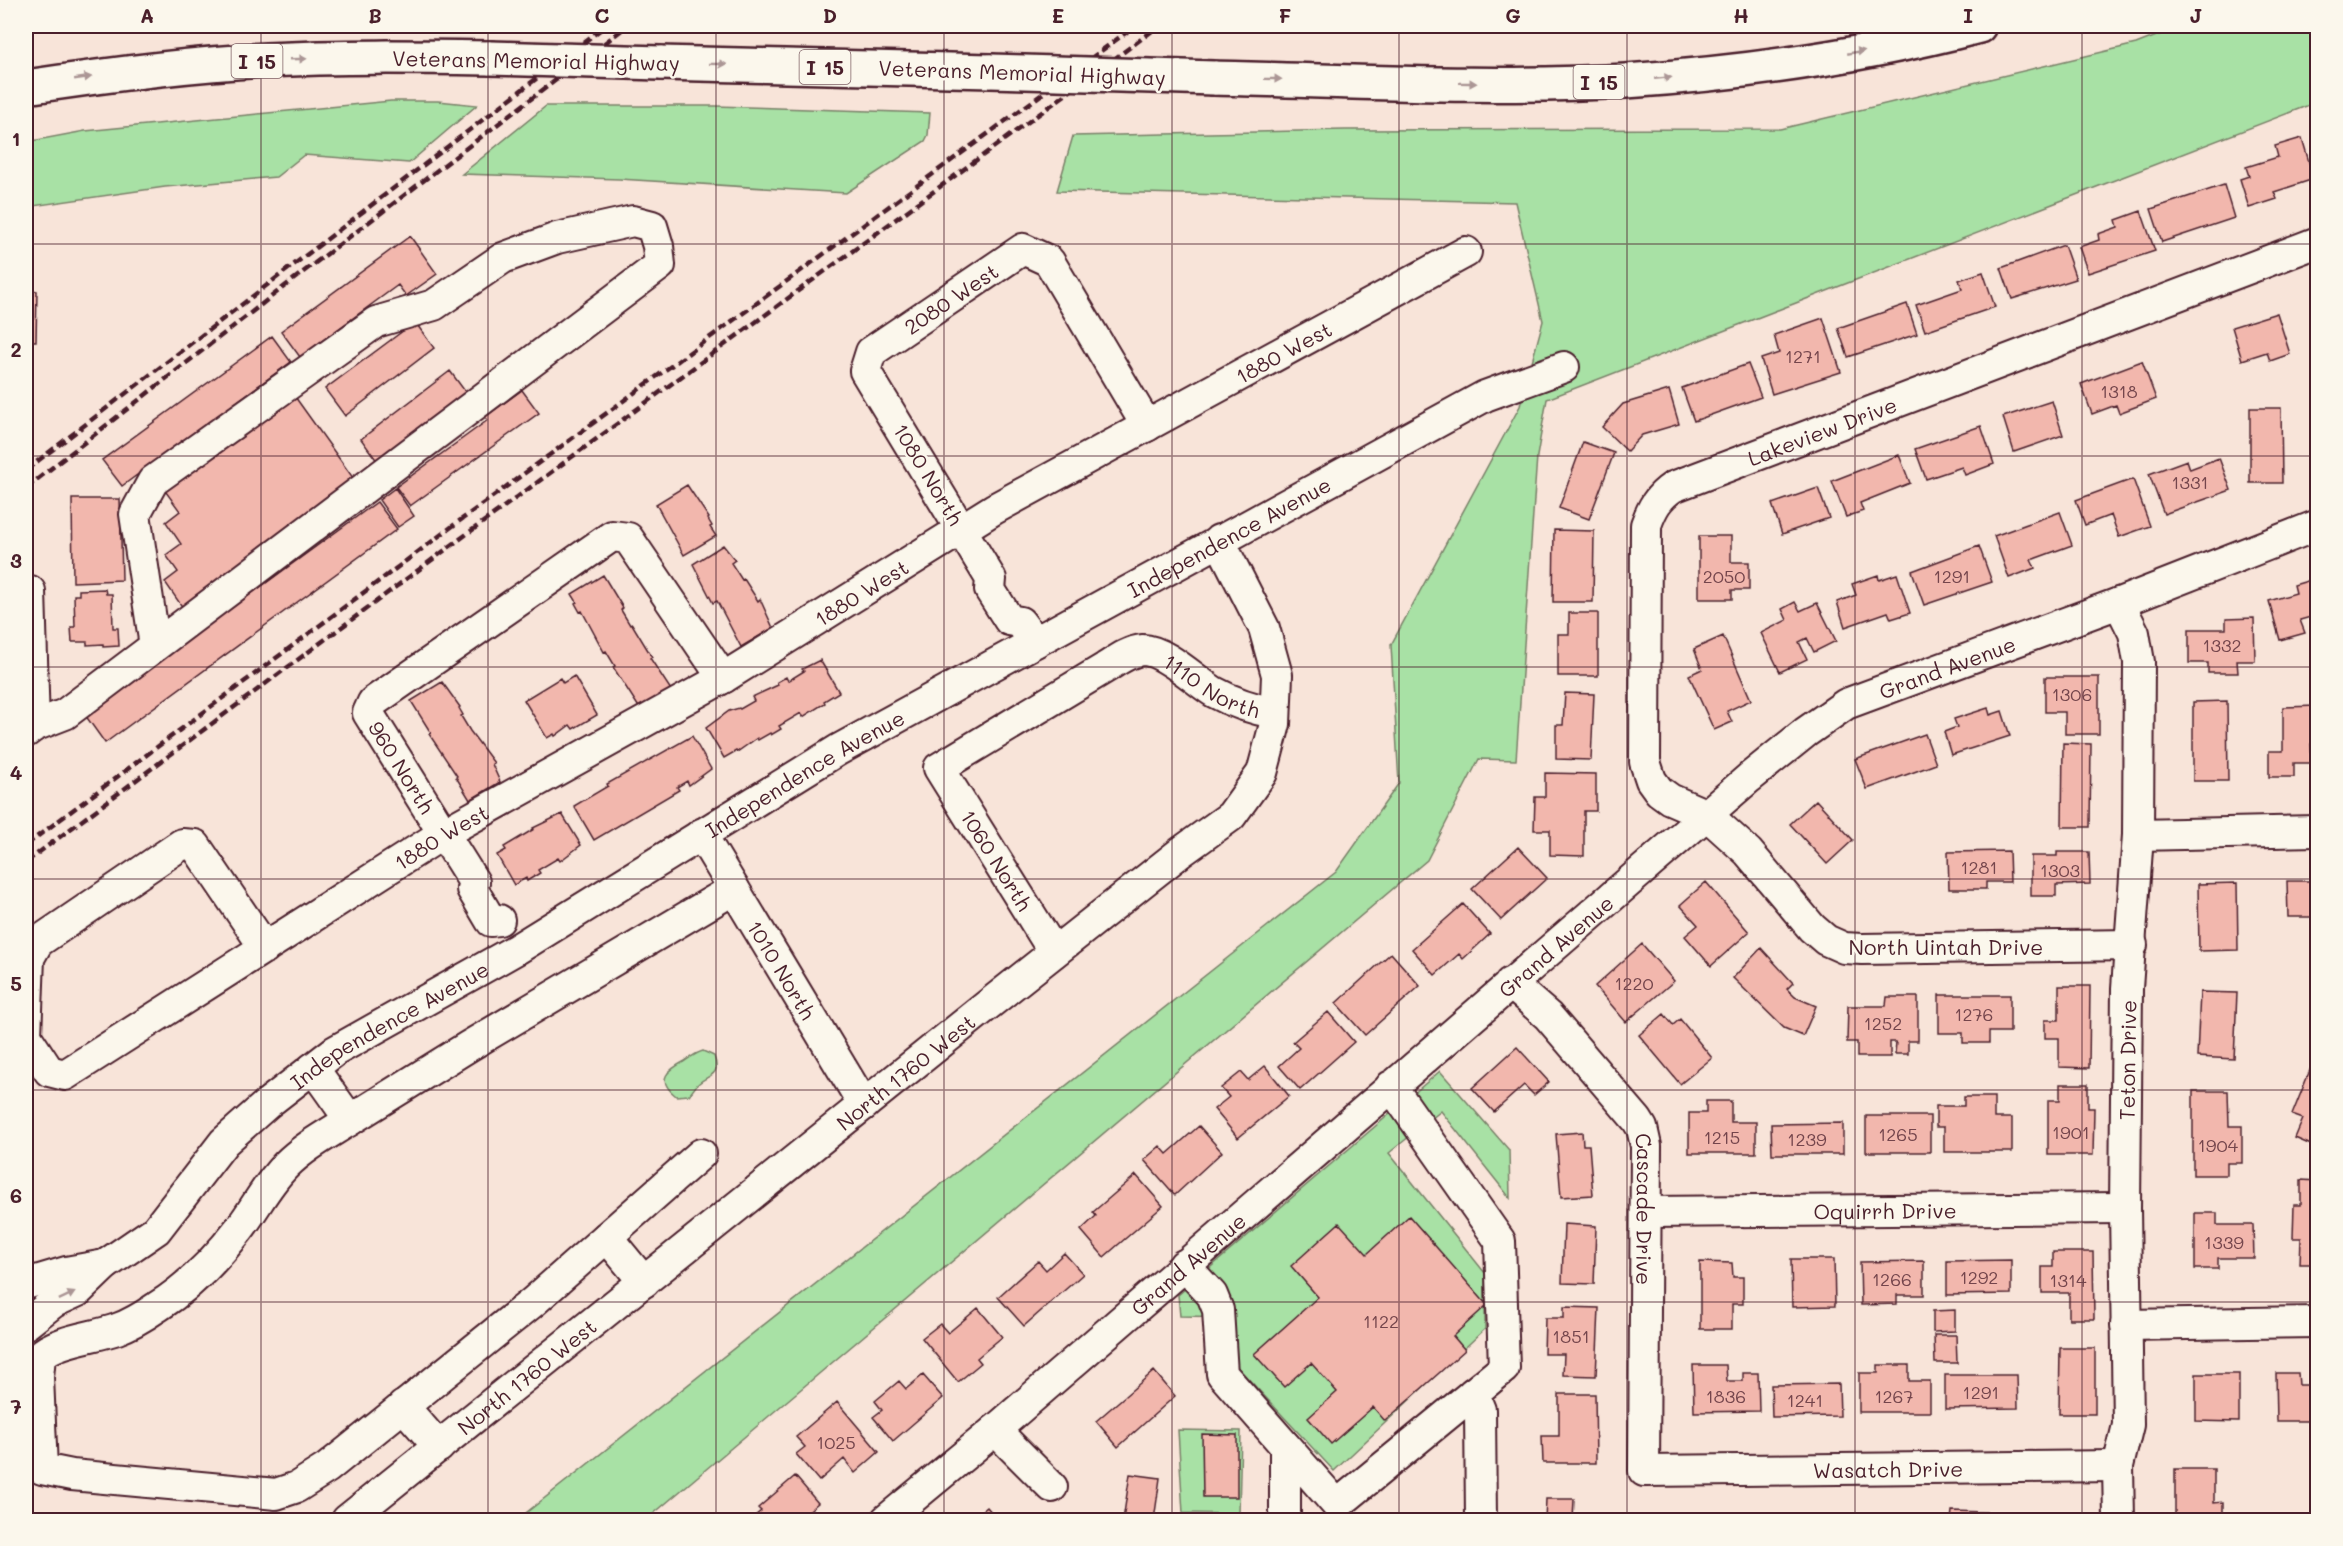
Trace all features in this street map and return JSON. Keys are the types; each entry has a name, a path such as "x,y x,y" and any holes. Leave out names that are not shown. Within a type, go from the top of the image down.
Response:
{"highway":[{"name":"Veterans Memorial Highway","path":"26,87 121,73 264,60 392,56 1492,84 1626,81 1714,73 1830,57 1979,26"}],"street":[{"path":"30,591 30,729 65,714 660,265 658,246 652,226 633,221 557,238 503,258 434,305 376,322 153,481 135,514 155,646"},
{"name":"Lakeview Drive","path":"1707,815 1670,800 1659,791 1651,780 1645,762 1646,525 1652,507 1665,492 1673,487 2318,242"},
{"name":"2080 West","path":"865,370 871,352 1023,249 1049,261 1148,426"},
{"name":"1880 West","path":"265,948 195,845 182,844 38,942 29,958 26,1036 49,1071 65,1075 265,948 444,833 723,678 993,509 1466,252"},
{"name":"Independence Avenue","path":"26,1324 54,1302 78,1291 105,1265 156,1230 224,1142 268,1103 334,1051 517,949 1028,632 1219,540 1485,396 1564,367"},
{"name":"1080 North","path":"865,370 991,579 990,590 1009,620 1028,632"},
{"name":"Grand Avenue","path":"886,1521 995,1430 1749,778 1806,732 1846,704 2119,603 2318,525"},
{"name":"960 North","path":"517,949 499,920 491,921 472,889 474,882 368,712 373,702 612,536 628,538 723,678"},
{"name":"North 1760 West","path":"347,1521 1054,952 1181,852 1231,816 1262,773 1275,724 1276,675 1264,628 1219,540"},
{"name":"Teton Drive","path":"2119,603 2134,633 2139,662 2138,835 2132,945 2127,988 2125,1208 2128,1425 2118,1466 2119,1521"},
{"name":"1110 North","path":"939,768 1129,654 1142,650 1154,652 1215,692 1247,708 1275,713"},
{"name":"1060 North","path":"939,768 1054,952"},
{"name":"North Uintah Drive","path":"1707,815 1748,852 1812,928 1826,940 1844,948 2132,945"},
{"path":"2138,835 2318,831"},
{"name":"1010 North","path":"700,834 864,1105"},
{"path":"701,1154 533,1302 327,1468 297,1488 276,1494 72,1475 42,1469 38,1377 40,1356 53,1348 117,1329 138,1320 161,1305 184,1287 215,1257 240,1227 268,1185 287,1164 310,1146 469,1046 734,890"},
{"name":"Cascade Drive","path":"1510,983 1548,1016 1642,1128 1646,1146 1647,1212 1644,1471 1658,1470"},
{"path":"313,1068 350,1120"},
{"path":"1185,1265 1212,1295 1218,1310 1222,1374 1337,1505 1504,1368 1500,1241 1391,1086"},
{"name":"Oquirrh Drive","path":"1647,1212 2125,1208"},
{"path":"607,1237 644,1282"},
{"name":"Independence Avenue","path":"26,1284 66,1272 105,1265"},
{"path":"2126,1325 2318,1322"},
{"path":"1473,1393 1480,1410 1481,1521"},
{"path":"403,1406 439,1447"},
{"path":"995,1430 1052,1487"},
{"path":"1285,1446 1285,1521"},
{"name":"Wasatch Drive","path":"1658,1470 2118,1466"}],"green space":[{"path":"2182,26 2317,26 2317,102 1547,399 1537,456 1516,760 1479,759 1427,860 646,1520 517,1520 1336,872 1399,783 1391,645 1520,406 1543,321 1515,202 1057,191 1073,136 1345,130 1780,129 2136,44"},
{"path":"391,101 438,101 477,105 409,163 304,155 276,177 165,187 26,207 26,142 85,131"},
{"path":"546,106 716,106 930,113 928,135 925,141 846,193 619,179 462,174"},
{"path":"703,1051 714,1056 715,1071 698,1084 689,1095 676,1096 666,1085 666,1075 673,1068"},
{"path":"1440,1071 1509,1150 1510,1198 1441,1111 1389,1153 1485,1273 1485,1329 1334,1471 1228,1357 1234,1317 1180,1316 1178,1295"},
{"path":"1178,1430 1241,1431 1239,1514 1183,1513"}],"building":[{"path":"2302,138 2314,179 2274,192 2277,199 2249,208 2240,179 2249,176 2246,167 2278,157 2275,146"},
{"path":"2224,185 2234,218 2162,242 2151,209"},
{"path":"2141,211 2155,251 2088,273 2079,247 2099,240 2098,234 2118,227 2116,220"},
{"path":"410,236 437,274 406,296 398,285 300,357 281,331"},
{"path":"2064,245 2076,279 2012,299 2001,268"},
{"path":"1983,272 1995,307 1925,331 1916,305 1962,289 1959,280"},
{"path":"26,290 37,291 36,341 26,341"},
{"path":"1907,304 1917,334 1848,357 1838,328"},
{"path":"2277,313 2290,354 2270,361 2267,352 2242,360 2232,327"},
{"path":"1823,318 1841,372 1772,394 1761,359 1779,353 1774,335"},
{"path":"415,322 434,348 345,416 325,389"},
{"path":"272,336 291,362 122,486 102,460"},
{"path":"2142,361 2156,399 2119,413 2116,405 2092,414 2081,384"},
{"path":"1748,364 1761,397 1694,421 1682,388"},
{"path":"450,371 470,398 380,465 361,439"},
{"path":"522,390 539,413 410,506 396,487 488,420 485,417"},
{"path":"1669,390 1679,424 1642,435 1627,451 1602,427 1623,404"},
{"path":"293,394 356,482 183,608 165,582 178,572 166,555 181,544 166,522 180,511 163,488"},
{"path":"2052,401 2063,435 2014,452 2003,417"},
{"path":"2250,408 2281,408 2282,483 2250,483"},
{"path":"1981,426 1994,464 1965,475 1962,467 1926,479 1915,449"},
{"path":"1583,442 1614,453 1589,519 1559,508"},
{"path":"1899,455 1910,483 1860,503 1863,511 1846,517 1832,481"},
{"path":"2219,458 2231,490 2164,514 2149,474 2187,460 2190,469"},
{"path":"2133,479 2150,526 2119,537 2111,515 2085,525 2076,500"},
{"path":"687,485 709,518 712,526 710,527 716,536 684,555 656,504"},
{"path":"395,488 414,516 398,527 379,500"},
{"path":"1818,488 1829,518 1782,534 1772,504"},
{"path":"72,499 120,499 122,580 73,582"},
{"path":"377,502 397,529 105,743 85,715"},
{"path":"2060,512 2072,545 2031,560 2035,568 2009,578 1994,536"},
{"path":"1554,530 1594,531 1593,602 1553,602"},
{"path":"1699,536 1731,536 1731,562 1749,562 1749,590 1732,590 1732,599 1699,599"},
{"path":"723,545 735,560 731,563 742,580 744,579 758,601 760,599 773,628 741,647 717,601 713,603 693,564"},
{"path":"1979,546 1992,582 1924,605 1912,571"},
{"path":"1897,574 1910,613 1891,619 1888,612 1845,627 1837,602 1856,595 1852,584 1878,575 1879,580"},
{"path":"603,575 623,608 621,610 630,625 632,624 652,657 650,658 671,690 640,709 613,667 615,666 606,651 604,652 582,611 580,612 572,594"},
{"path":"2311,580 2312,584 2318,582 2318,615 2300,620 2305,633 2280,640 2269,601 2296,593 2294,585"},
{"path":"105,589 106,594 112,594 113,628 118,628 119,646 103,647 103,644 87,645 87,642 72,642 71,627 75,627 74,595 79,595 79,590"},
{"path":"1795,602 1800,611 1817,603 1836,641 1814,652 1807,638 1799,642 1807,659 1780,672 1761,633 1787,620 1782,609"},
{"path":"1569,613 1598,613 1598,676 1558,676 1558,634 1569,634"},
{"path":"2254,618 2255,661 2237,661 2238,673 2208,673 2208,663 2189,663 2189,629 2226,629 2226,619"},
{"path":"1723,636 1751,700 1727,711 1732,722 1714,730 1689,675 1702,669 1694,649"},
{"path":"820,660 839,692 803,717 801,713 779,726 781,729 771,735 770,733 758,740 757,738 724,758 706,728 729,711 740,709 754,701 752,697 778,685 777,682 786,677 788,681 804,671 802,669"},
{"path":"574,676 597,715 573,729 570,725 555,736 554,734 547,738 524,700 560,678 563,683"},
{"path":"2045,677 2099,677 2099,734 2065,734 2065,712 2045,712"},
{"path":"442,682 460,707 463,715 461,716 470,731 494,763 492,764 500,782 470,800 411,701"},
{"path":"1565,693 1594,694 1591,760 1556,759 1556,725 1563,725"},
{"path":"2227,701 2228,781 2193,781 2193,702"},
{"path":"2318,706 2318,744 2311,744 2312,763 2294,763 2294,777 2269,777 2269,751 2283,751 2283,707"},
{"path":"1988,708 1990,715 2002,711 2010,736 1951,755 1944,732 1957,727 1954,719"},
{"path":"1925,734 1936,764 1867,789 1855,759"},
{"path":"692,736 711,769 689,785 687,781 677,787 679,790 594,840 574,806 608,786 607,784"},
{"path":"2063,743 2091,744 2090,827 2062,827"},
{"path":"1545,773 1596,774 1596,811 1584,811 1584,856 1550,855 1550,830 1534,830 1535,797 1545,797"},
{"path":"1816,800 1853,840 1827,864 1790,824"},
{"path":"562,814 581,845 560,861 558,858 538,870 540,873 527,881 526,878 514,885 497,855 506,850 504,847 533,828"},
{"path":"1518,847 1547,878 1501,920 1472,889"},
{"path":"2009,851 2010,882 1986,882 1986,889 1949,889 1948,852"},
{"path":"2057,852 2089,852 2090,884 2056,885 2056,896 2031,896 2031,856 2057,856"},
{"path":"2287,881 2318,881 2318,917 2288,917"},
{"path":"1706,882 1749,932 1711,966 1685,936 1698,925 1680,905"},
{"path":"2237,883 2238,950 2199,951 2198,884"},
{"path":"1463,904 1490,934 1463,959 1459,954 1435,975 1412,949"},
{"path":"1642,944 1674,981 1626,1022 1595,986"},
{"path":"1761,948 1793,983 1787,989 1795,997 1816,1006 1803,1036 1784,1028 1733,978"},
{"path":"1391,953 1420,986 1365,1035 1336,1003"},
{"path":"2059,986 2090,986 2089,1068 2059,1067 2059,1038 2045,1038 2045,1020 2059,1020"},
{"path":"2200,992 2237,993 2234,1059 2197,1057"},
{"path":"1939,995 2010,995 2010,1032 1989,1032 1989,1043 1963,1043 1963,1033 1939,1033"},
{"path":"1887,997 1918,997 1918,1041 1908,1041 1908,1054 1895,1054 1896,1042 1890,1042 1890,1057 1857,1057 1857,1042 1847,1042 1848,1006 1886,1006"},
{"path":"1328,1012 1354,1042 1300,1090 1279,1066 1299,1048 1293,1042"},
{"path":"1664,1014 1673,1025 1680,1019 1712,1058 1680,1084 1639,1035"},
{"path":"1517,1047 1549,1082 1534,1095 1524,1085 1494,1112 1472,1088"},
{"path":"2316,1055 2318,1056 2318,1148 2295,1138 2303,1119 2292,1115"},
{"path":"1265,1066 1289,1096 1238,1138 1214,1109 1229,1097 1221,1088 1241,1072 1248,1080"},
{"path":"2060,1084 2088,1084 2088,1108 2094,1108 2093,1155 2048,1155 2048,1100 2060,1100"},
{"path":"2193,1091 2228,1091 2229,1126 2242,1126 2242,1163 2227,1163 2227,1175 2193,1175"},
{"path":"1964,1097 1994,1097 1994,1118 2012,1118 2012,1152 1944,1152 1944,1127 1936,1127 1936,1106 1964,1106"},
{"path":"1706,1101 1731,1101 1731,1122 1756,1122 1756,1153 1689,1153 1689,1113 1706,1113"},
{"path":"1866,1116 1930,1116 1930,1152 1866,1152"},
{"path":"1843,1123 1843,1154 1772,1154 1771,1124"},
{"path":"1199,1126 1222,1152 1175,1195 1144,1160 1160,1146 1167,1154"},
{"path":"1582,1132 1583,1145 1589,1145 1593,1195 1561,1197 1556,1134"},
{"path":"1136,1175 1163,1206 1104,1257 1081,1230 1096,1216 1093,1212"},
{"path":"2301,1180 2318,1181 2318,1264 2300,1264 2301,1238 2293,1238 2294,1205 2301,1205"},
{"path":"2195,1213 2217,1213 2217,1225 2253,1225 2254,1258 2218,1258 2218,1269 2195,1269"},
{"path":"1409,1216 1487,1305 1453,1336 1465,1350 1385,1421 1373,1407 1331,1444 1308,1418 1337,1392 1311,1363 1284,1387 1254,1354 1318,1297 1291,1266 1339,1223 1367,1254"},
{"path":"1564,1224 1596,1226 1594,1284 1562,1283"},
{"path":"2053,1252 2093,1252 2094,1319 2069,1319 2069,1293 2042,1293 2042,1267 2053,1267"},
{"path":"1064,1253 1083,1274 1024,1326 998,1297 1038,1261 1046,1270"},
{"path":"1791,1259 1834,1259 1835,1306 1792,1307"},
{"path":"2011,1260 2011,1294 1947,1295 1947,1261"},
{"path":"1924,1261 1924,1295 1897,1295 1897,1304 1861,1305 1860,1262"},
{"path":"1700,1262 1732,1263 1733,1277 1743,1277 1743,1304 1732,1304 1732,1329 1700,1329"},
{"path":"1564,1307 1599,1308 1596,1376 1563,1375 1564,1354 1544,1354 1545,1318 1564,1318"},
{"path":"978,1308 1002,1337 977,1358 981,1363 958,1382 922,1338 940,1324 948,1333"},
{"path":"1955,1310 1955,1331 1933,1332 1933,1311"},
{"path":"1934,1335 1956,1335 1957,1363 1935,1363"},
{"path":"2060,1348 2095,1348 2095,1414 2059,1414"},
{"path":"1693,1365 1726,1365 1727,1381 1743,1381 1743,1373 1758,1373 1759,1411 1694,1412"},
{"path":"1878,1365 1909,1365 1909,1381 1930,1381 1930,1412 1859,1412 1859,1373 1878,1373"},
{"path":"1154,1371 1175,1396 1118,1447 1096,1421"},
{"path":"2276,1373 2298,1373 2299,1385 2318,1385 2318,1421 2277,1421"},
{"path":"2196,1374 2239,1374 2239,1422 2196,1421"},
{"path":"923,1375 943,1398 893,1441 873,1417 882,1410 875,1401 899,1381 906,1389"},
{"path":"1945,1375 2017,1375 2018,1408 1945,1409"},
{"path":"1839,1384 1840,1416 1772,1417 1771,1385"},
{"path":"1559,1394 1595,1394 1596,1463 1543,1463 1542,1436 1559,1436"},
{"path":"837,1402 879,1452 855,1473 844,1459 819,1481 796,1454 805,1447 796,1437"},
{"path":"1202,1434 1237,1435 1237,1497 1203,1497"},
{"path":"2175,1469 2214,1469 2214,1503 2223,1502 2223,1520 2175,1520"},
{"path":"1130,1474 1160,1478 1154,1520 1123,1520"},
{"path":"795,1476 818,1503 798,1520 750,1520 761,1511 758,1508"},
{"path":"1546,1499 1574,1499 1573,1520 1545,1520"},
{"path":"987,1507 998,1520 971,1520"},
{"path":"1952,1511 2015,1513 2014,1520 1951,1520"},
{"path":"2030,1513 2056,1513 2056,1520 2030,1520"},
{"path":"1922,1518 1922,1520 1844,1520"},
{"path":"1737,1519 1737,1520 1673,1520"}],"railway":[{"path":"26,470 605,26"},
{"path":"26,488 294,279 627,26"},
{"path":"26,845 458,522 1135,26"},
{"path":"26,862 456,542 1159,26"}]}
